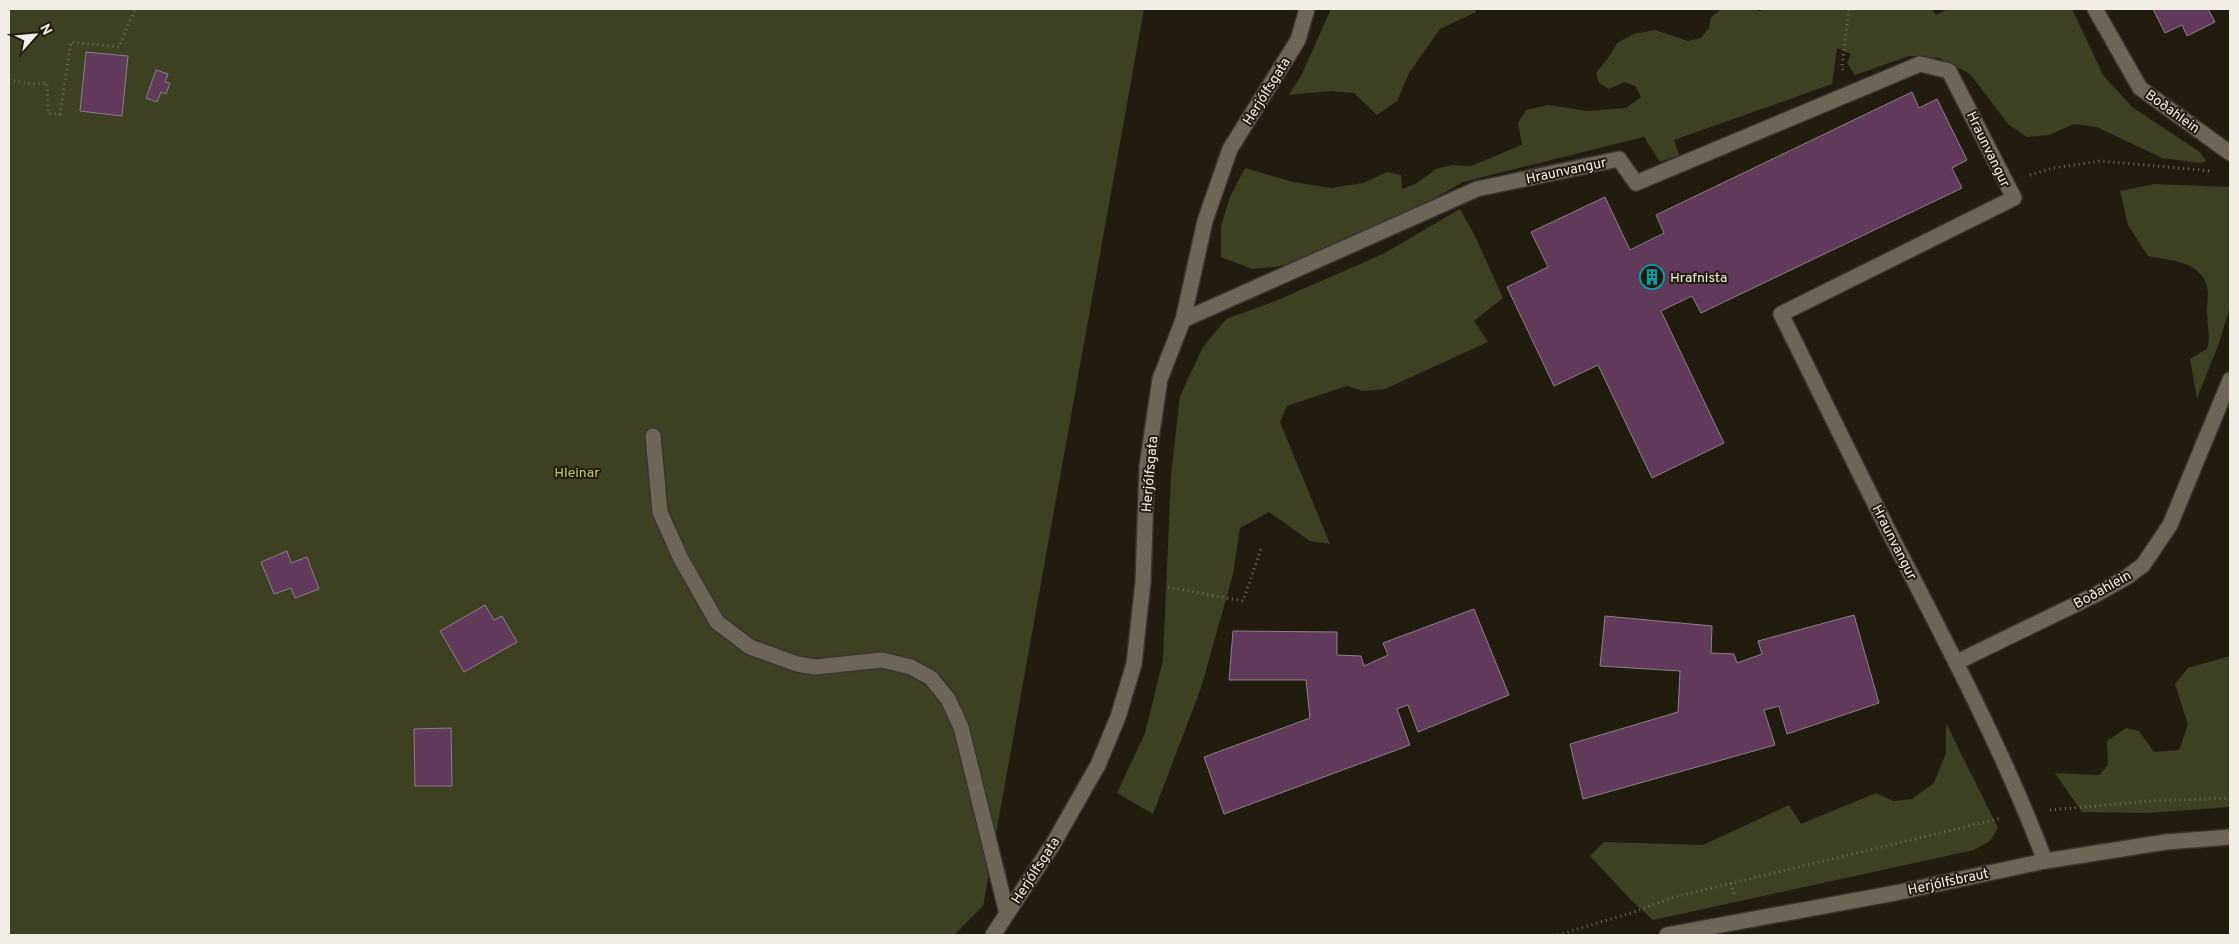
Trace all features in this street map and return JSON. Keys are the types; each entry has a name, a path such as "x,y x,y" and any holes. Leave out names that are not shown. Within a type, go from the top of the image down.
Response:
{"street":[{"name":"Herjólfsgata","path":"993,935 1053,844 1080,797 1098,765 1118,717 1134,664 1143,582 1147,466 1160,379 1183,320 1205,221 1230,149 1298,40 1306,9"},
{"name":"Boðahlein","path":"2095,9 2140,88 2230,153"},
{"name":"Hraunvangur","path":"1183,320 1477,189 1620,159 1636,183 1920,64 1949,71 2014,198 1781,314 1902,557 1957,662 2027,812 2045,861"},
{"name":"Boðahlein","path":"1957,662 2095,595 2127,577 2143,565 2170,525 2230,380"},
{"path":"653,436 660,512 681,559 717,622 750,647 797,664 815,667 882,660 911,668 931,678 948,699 962,727 1007,914"},
{"name":"Herjólfsbraut","path":"1677,934 1895,893 2045,861 2166,842 2230,836"}],"path":[{"path":"9,80 31,84 46,83 48,113 60,114 71,42 119,47 135,9"},
{"path":"1848,9 1842,66 1851,93"},
{"path":"2006,183 2054,168 2101,161 2207,172 2214,170"},
{"path":"1143,582 1243,601 1261,549"},
{"path":"1558,935 1634,912 1674,897 2027,812 2150,800 2230,798"}],"green space":[{"name":"Hleinar","path":"9,9 1144,9 983,906 954,935 9,935"},
{"path":"1331,9 1475,9 1476,12 1440,29 1409,73 1397,101 1377,115 1354,93 1331,91 1289,95 1302,74"},
{"path":"1722,9 1752,9 1760,11 1764,9 1932,9 1936,15 1948,9 2072,9 2103,75 2132,107 2200,152 2206,161 2200,163 2162,158 2097,127 2074,124 2049,135 2027,137 2009,125 1970,74 1939,58 1909,56 1855,75 1847,63 1851,54 1837,48 1832,84 1674,140 1679,155 1660,162 1644,137 1463,182 1414,210 1291,265 1252,269 1221,257 1221,226 1230,197 1245,168 1293,182 1331,188 1363,183 1387,172 1401,175 1402,189 1417,183 1436,169 1452,165 1471,166 1522,145 1518,123 1526,110 1548,105 1586,111 1626,108 1641,97 1635,86 1624,82 1609,89 1599,83 1596,73 1617,43 1634,34 1655,30 1688,41 1701,38 1709,28 1711,17"},
{"path":"2154,184 2230,187 2230,307 2219,343 2197,398 2190,359 2207,349 2209,335 2206,282 2201,274 2186,264 2148,256 2128,225 2120,191"},
{"path":"1460,209 1475,236 1503,298 1474,321 1488,342 1385,389 1363,391 1347,386 1287,406 1280,422 1330,544 1310,541 1269,512 1240,528 1233,574 1201,688 1153,814 1117,793 1145,733 1163,660 1171,475 1180,396 1203,347 1226,319 1273,302 1383,254"},
{"path":"2230,656 2230,807 2147,813 2082,812 2055,773 2099,775 2108,765 2107,741 2126,728 2139,731 2154,752 2179,750 2188,725 2175,684 2188,668"},
{"path":"1946,723 1998,828 1990,841 1974,850 1653,920 1632,901 1590,856 1604,842 1703,845 1789,805 1801,824 1876,793 1893,801 1912,799 1934,783 1946,753"}],"building":[{"path":"2153,9 2208,9 2215,22 2187,36 2182,25 2165,33"},
{"path":"86,52 128,56 122,116 80,111"},
{"path":"156,70 168,74 165,82 170,83 166,94 161,92 157,102 146,98"},
{"name":"Hrafnista","path":"1912,92 1919,108 1937,99 1967,160 1952,168 1962,188 1701,313 1692,296 1661,311 1724,443 1652,478 1598,365 1554,386 1507,287 1548,267 1531,232 1605,197 1630,250 1664,233 1656,215"},
{"path":"287,551 291,563 307,557 319,589 295,598 291,588 274,594 261,562"},
{"path":"485,605 494,620 502,616 517,642 464,672 440,631"},
{"path":"1474,609 1509,695 1418,732 1408,705 1397,709 1410,745 1224,814 1204,757 1310,718 1306,680 1229,680 1233,631 1337,632 1337,655 1361,656 1364,666 1388,655 1383,643"},
{"path":"1854,615 1879,703 1787,734 1779,706 1764,710 1775,745 1583,799 1570,744 1678,712 1680,671 1600,666 1605,616 1712,626 1711,653 1734,654 1737,663 1762,654 1758,641"},
{"path":"451,728 452,786 415,786 414,729"}],"place":[{"name":"Hrafnista","path":"1652,277"}]}
